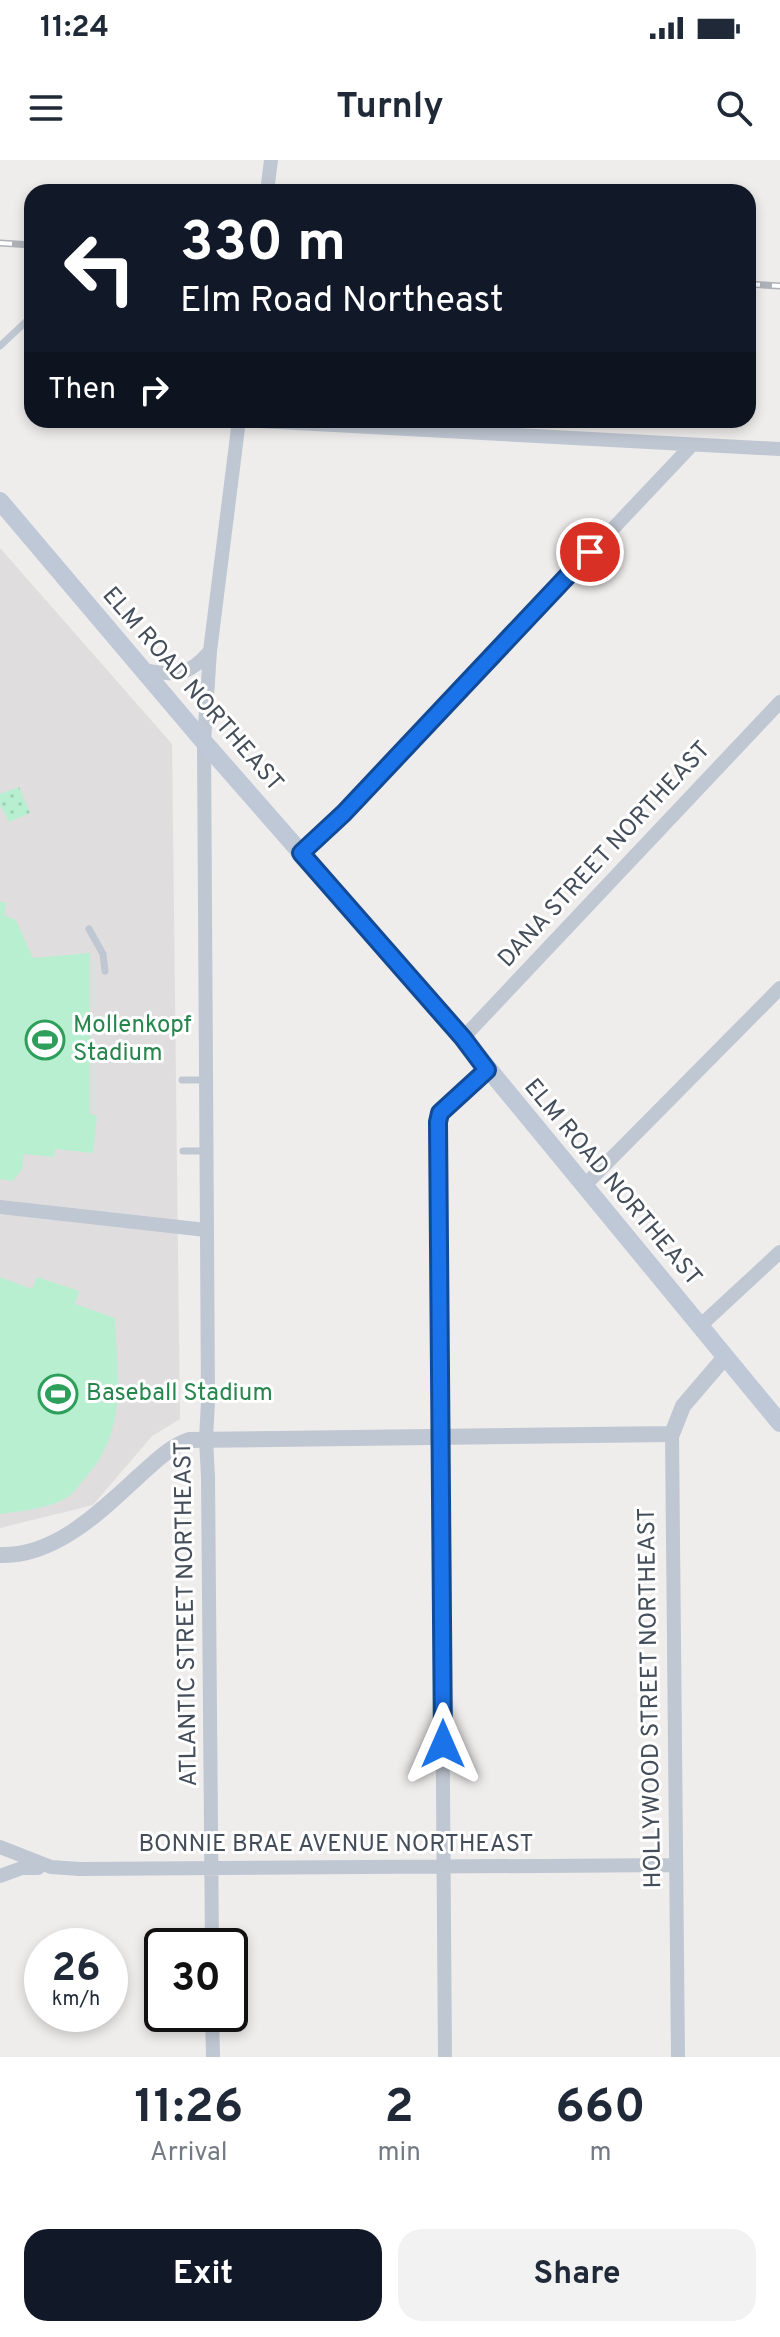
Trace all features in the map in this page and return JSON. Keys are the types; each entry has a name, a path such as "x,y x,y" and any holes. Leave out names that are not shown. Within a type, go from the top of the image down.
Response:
{"main road":[{"name":"ELM ROAD NORTHEAST","path":"0,501 204,742 463,1038 780,1423"}],"street":[{"path":"268,184 271,160"},
{"name":"ATLANTIC STREET NORTHEAST","path":"212,1928 206,1439 204,742 210,651 238,428"},
{"path":"384,428 780,449"},
{"path":"301,853 344,813 692,445"},
{"path":"143,670 174,675 187,672 210,651"},
{"name":"DANA STREET NORTHEAST","path":"463,1038 780,704"},
{"path":"584,1186 780,988"},
{"path":"445,2057 438,1122 440,1113 487,1070"},
{"path":"0,1207 206,1230"},
{"path":"700,1326 780,1252"},
{"name":"HOLLYWOOD STREET NORTHEAST","path":"678,2057 672,1434 683,1406 725,1357"},
{"path":"0,1555 30,1552 55,1542 109,1504 175,1445 189,1440 672,1434"},
{"name":"BONNIE BRAE AVENUE NORTHEAST","path":"0,1847 51,1867 676,1865"},
{"path":"0,1876 22,1868 51,1867"},
{"path":"212,2032 213,2057"}],"lane":[{"path":"0,346 24,324"},
{"path":"89,929 103,954 105,971"},
{"path":"182,1080 205,1080"},
{"path":"183,1151 206,1151"}],"shaded area":[{"path":"0,548 172,744 180,1419 152,1436 93,1505 0,1528"}],"green space":[{"path":"19,787 30,813 9,822 0,805 0,794"},
{"name":"Mollenkopf Stadium","path":"0,902 6,902 4,915 16,920 33,958 90,953 90,1114 97,1116 93,1153 55,1149 54,1157 24,1154 22,1169 13,1181 0,1179"},
{"name":"Baseball Stadium","path":"0,1277 32,1289 37,1277 79,1291 75,1304 115,1318 118,1381 109,1440 100,1458 74,1491 51,1505 0,1514"}],"railway":[{"path":"0,243 24,244"},
{"path":"756,284 780,286"}],"place":[{"name":"Mollenkopf Stadium","path":"45,1040"},
{"name":"Baseball Stadium","path":"58,1394"}],"route":[{"path":"443,1744 438,1122 440,1113 487,1070 463,1038 301,853 323,835 590,552"}]}
